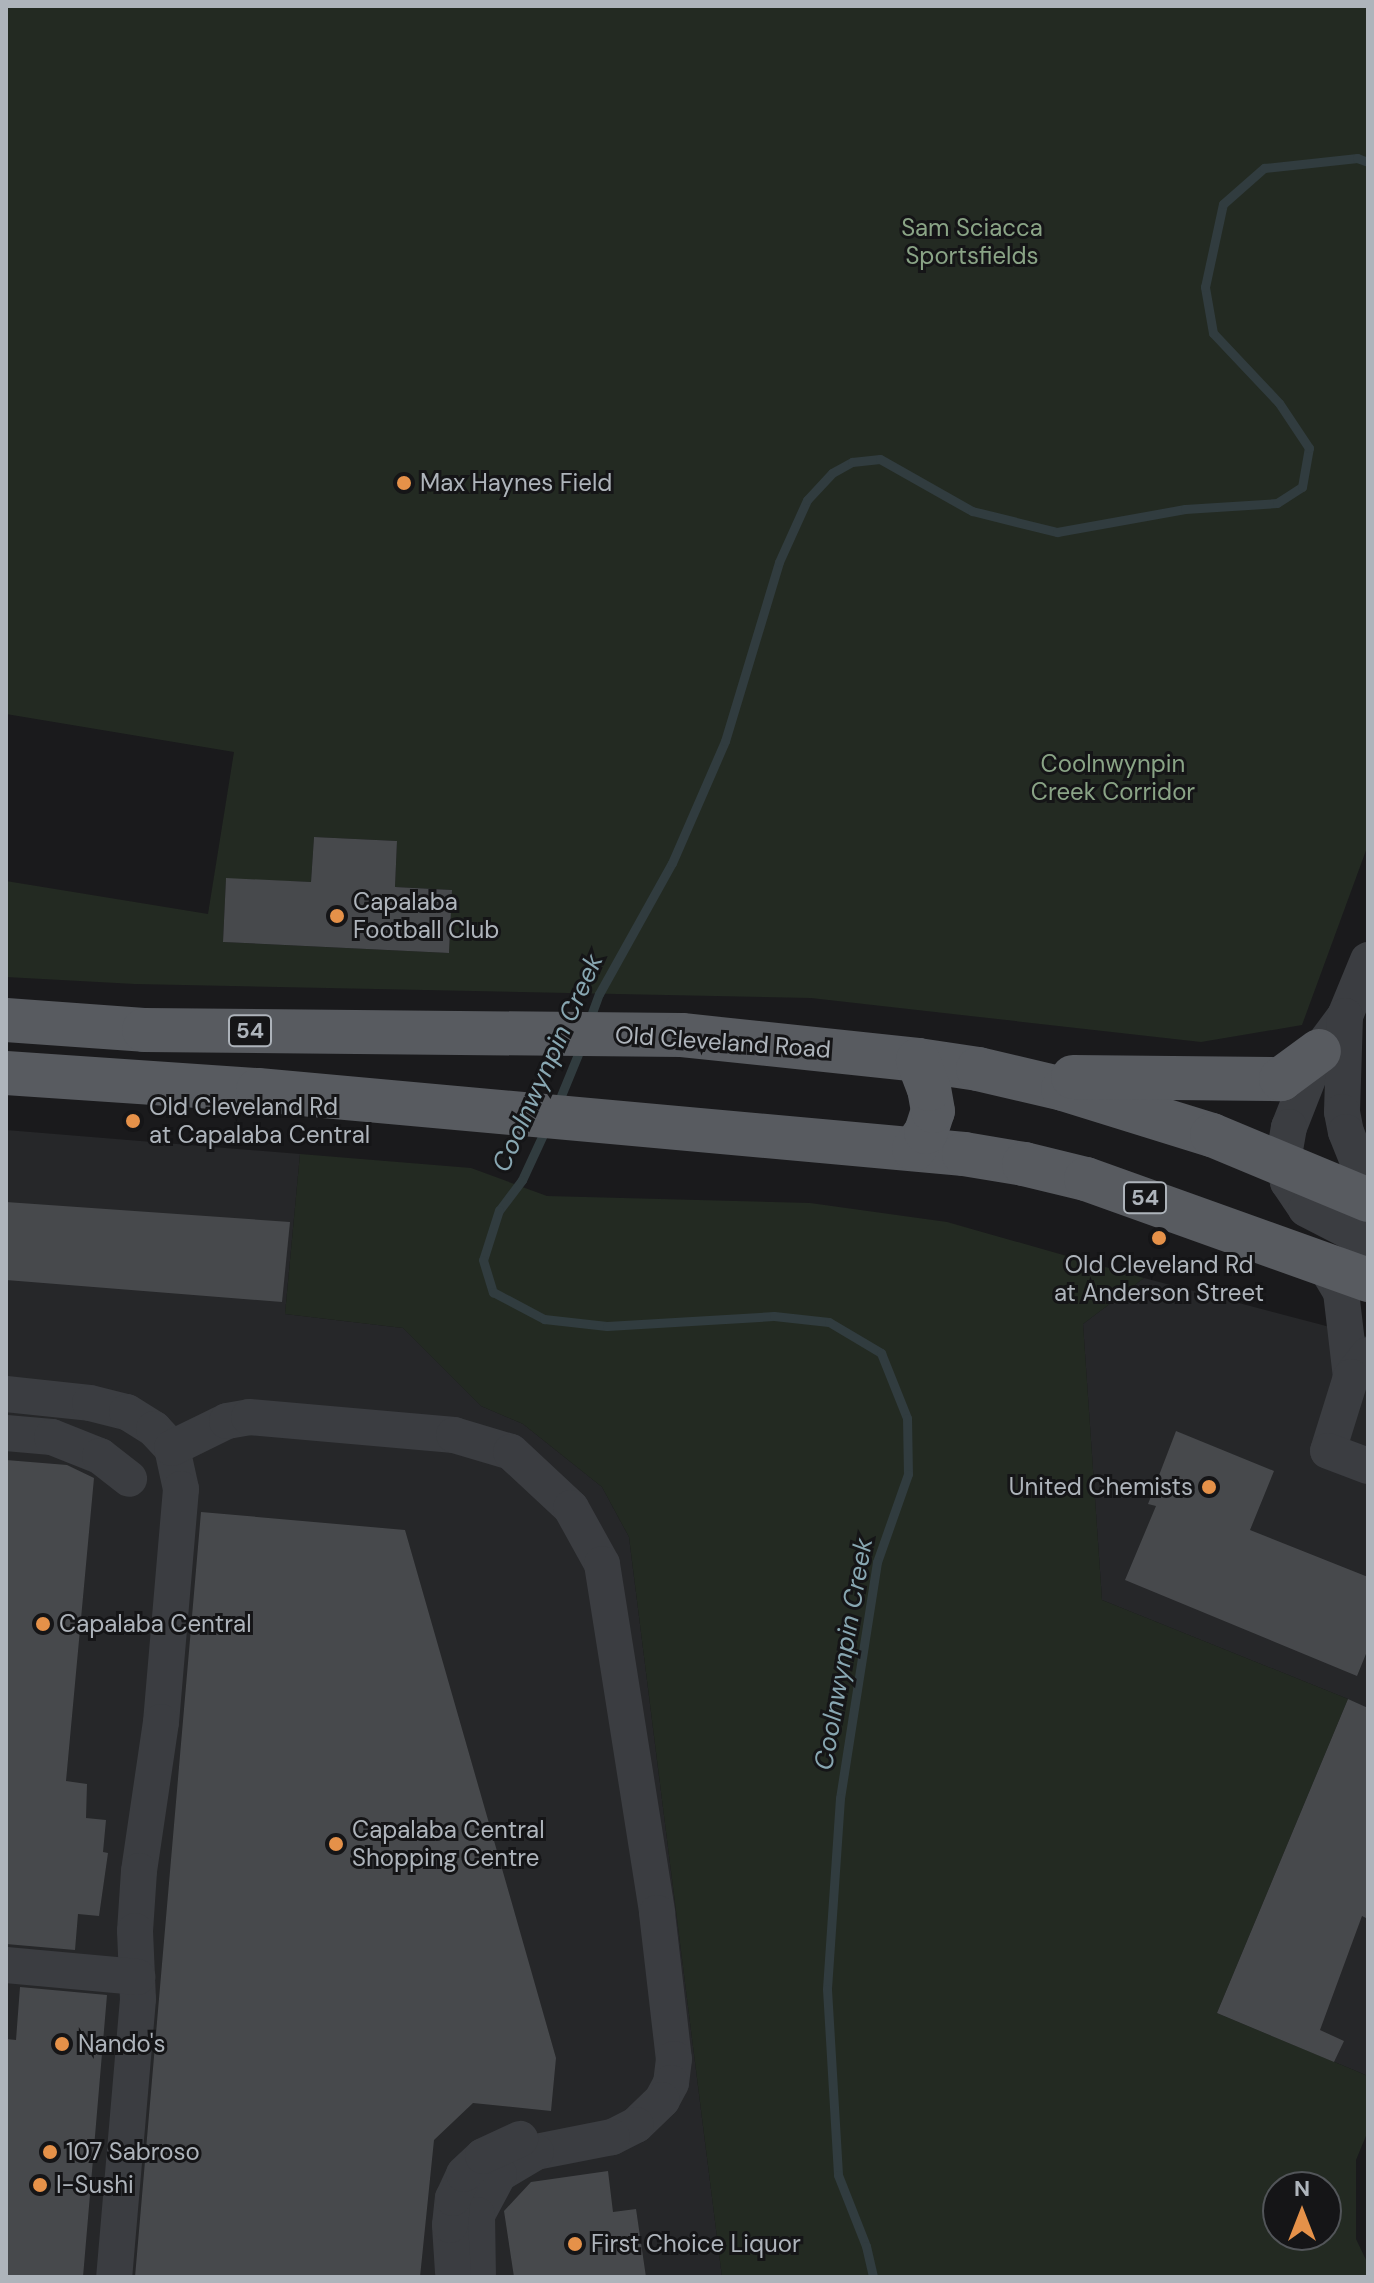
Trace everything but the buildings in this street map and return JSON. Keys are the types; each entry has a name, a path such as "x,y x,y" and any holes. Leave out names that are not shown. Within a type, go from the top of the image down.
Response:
{"main road":[{"name":"Old Cleveland Road","path":"6,1020 144,1030 682,1035 918,1060 1015,1077 1212,1135 1368,1200"},
{"path":"1015,1077 1281,1079 1319,1051"},
{"path":"914,1149 926,1132 933,1111 918,1060"},
{"name":"54","path":"6,1073 649,1124 914,1149 1024,1164 1086,1179 1368,1280"}],"street":[{"path":"1368,960 1345,1016 1319,1051 1289,1127 1283,1162 1288,1182 1306,1209 1368,1241"},
{"path":"1345,1016 1342,1112 1346,1132 1368,1187"},
{"path":"1324,1264 1341,1292 1360,1366 1328,1451 1368,1466"},
{"path":"6,1394 90,1403 127,1412 154,1429 172,1448 181,1489 161,1722 139,1871 137,1977 114,2277"},
{"path":"172,1448 227,1421 249,1417 454,1435 511,1452 571,1508 602,1564 657,1913 674,2059 671,2083 662,2100 636,2125 612,2137 536,2152 499,2174 477,2215 478,2277"},
{"path":"6,1433 52,1437 100,1456 129,1479"},
{"path":"6,1965 137,1977"},
{"path":"454,2277 450,2255 453,2198 464,2174 483,2156 512,2141 598,2120 620,2108 640,2093 652,2076 671,2033"}],"shaded area":[{"name":"Capalaba Central Shopping Centre","path":"6,1130 300,1154 285,1314 403,1328 481,1406 523,1424 602,1487 629,1537 722,2277 6,2277"},
{"path":"1144,1278 1368,1337 1368,2076 1217,2013 1348,1699 1102,1600 1083,1324"}],"green space":[{"path":"6,6 1368,6 1368,845 1302,1025 1201,1042 811,998 135,984 6,977 6,881 208,914 234,752 6,714","holes":["314,837 397,841 395,887 452,890 449,953 223,942 226,879 311,882"]},
{"path":"300,1154 471,1168 547,1196 810,1203 947,1222 1144,1278 1083,1324 1102,1600 1348,1699 1217,2013 1368,2076 1368,2131 1356,2160 1356,2239 1368,2264 1368,2277 722,2277 629,1537 602,1487 523,1424 481,1406 403,1328 285,1314"}],"waterway":[{"name":"Coolnwynpin Creek","path":"589,1021 599,994 672,863 725,741 779,562 807,500 832,473 852,462 880,459 972,511 1057,532 1185,509 1277,503 1302,487 1309,448 1279,403 1213,333 1205,287 1223,204 1264,168 1357,158 1368,162"},
{"name":"Coolnwynpin Creek","path":"558,1103 581,1047"},
{"name":"Coolnwynpin Creek","path":"546,1128 522,1180 499,1210 483,1260 493,1292 544,1319 607,1326 774,1316 829,1322 881,1353 907,1418 908,1474 877,1562 840,1798 827,1989 838,2175 866,2246 873,2277"}],"place":[{"name":"Max Haynes Field","path":"404,483"},
{"name":"Capalaba Football Club","path":"337,916"},
{"name":"Old Cleveland Rd at Capalaba Central","path":"133,1121"},
{"name":"Old Cleveland Rd at Anderson Street","path":"1159,1238"},
{"name":"United Chemists","path":"1209,1487"},
{"name":"Capalaba Central","path":"43,1624"},
{"name":"Capalaba Central Shopping Centre","path":"336,1844"},
{"name":"Nando's","path":"62,2044"},
{"name":"107 Sabroso","path":"50,2152"},
{"name":"I-Sushi","path":"40,2185"},
{"name":"First Choice Liquor","path":"575,2244"}],"park label":[{"name":"Sam Sciacca Sportsfields","path":"972,242"},
{"name":"Coolnwynpin Creek Corridor","path":"1113,778"}]}
